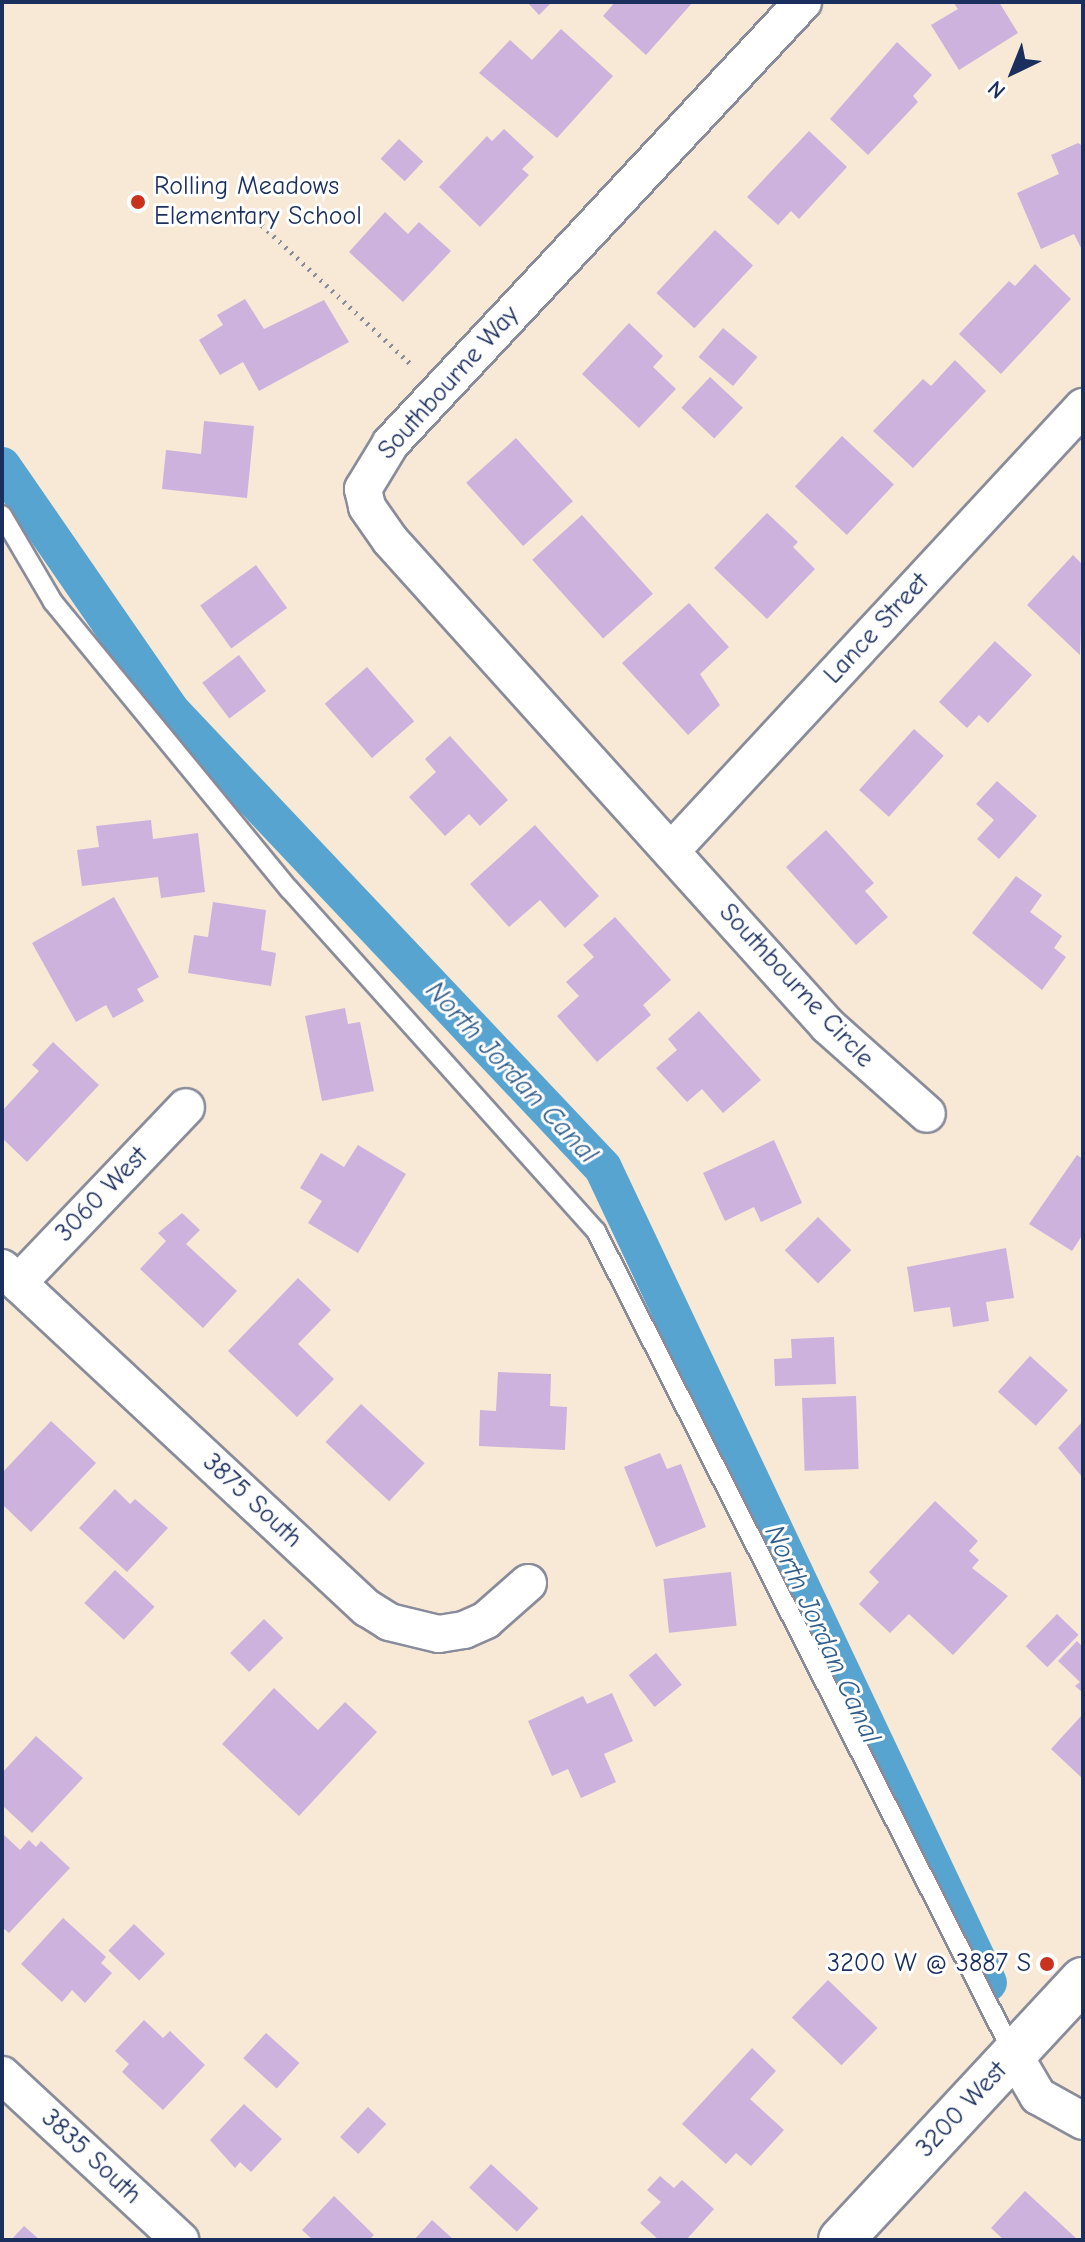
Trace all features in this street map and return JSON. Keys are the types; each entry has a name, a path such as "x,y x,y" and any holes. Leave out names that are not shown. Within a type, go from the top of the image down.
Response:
{"street":[{"name":"Southbourne Way","path":"671,851 390,540 367,507 363,489 391,443 803,2"},
{"name":"Lance Street","path":"671,851 1083,407"},
{"name":"Southbourne Circle","path":"671,851 844,1042 927,1114"},
{"name":"3060 West","path":"10,1276 186,1107"},
{"name":"3875 South","path":"10,1276 367,1608 389,1622 439,1634 464,1630 486,1620 528,1583"},
{"name":"3200 West","path":"841,2240 1083,1980"},
{"path":"1014,2055 1038,2096 1083,2121"},
{"name":"3835 South","path":"2,2075 180,2240"}],"lane":[{"path":"2,515 53,602 279,877 596,1231 1014,2055"}],"path":[{"path":"250,214 413,366"}],"building":[{"path":"527,2 552,2 539,15"},
{"path":"615,2 693,2 646,55 603,16"},
{"path":"953,2 999,2 1018,33 959,70 931,25 958,9"},
{"path":"561,29 613,76 557,138 479,73 510,40 532,60"},
{"path":"897,42 932,75 913,96 918,102 868,155 830,119"},
{"path":"504,129 534,157 522,169 529,175 480,227 439,187 487,136 492,141"},
{"path":"809,131 847,167 799,219 791,211 778,225 747,197"},
{"path":"399,139 423,162 405,181 381,159"},
{"path":"1078,143 1083,146 1083,252 1074,234 1041,249 1017,193 1059,174 1051,155"},
{"path":"385,212 408,234 419,222 451,251 403,302 349,252"},
{"path":"715,230 753,265 694,328 656,293"},
{"path":"1035,264 1071,299 1001,374 959,334 1009,281 1015,286"},
{"path":"245,299 264,329 324,300 349,342 259,391 243,362 220,375 199,340 223,325 217,315"},
{"path":"629,323 663,356 653,367 676,389 639,428 582,374"},
{"path":"723,328 757,357 733,386 699,357"},
{"path":"955,360 986,391 913,468 873,431 923,379 931,386"},
{"path":"710,377 743,408 714,438 681,408"},
{"path":"204,421 254,426 247,498 162,489 166,450 201,454"},
{"path":"842,436 894,484 847,535 795,486"},
{"path":"516,438 573,501 523,546 466,483"},
{"path":"767,513 798,542 793,547 815,569 767,619 714,568"},
{"path":"582,515 653,594 603,639 532,560"},
{"path":"1073,555 1083,565 1080,655 1027,605"},
{"path":"256,565 287,608 231,648 200,606"},
{"path":"689,603 729,647 700,674 720,705 688,735 622,663"},
{"path":"995,641 1032,675 988,723 979,715 967,728 939,702"},
{"path":"239,655 266,691 229,719 202,683"},
{"path":"367,667 414,721 372,758 325,704"},
{"path":"914,729 944,756 889,817 859,790"},
{"path":"450,736 508,800 480,826 469,814 445,836 409,797 436,772 425,759"},
{"path":"997,781 1037,816 999,859 977,839 994,820 976,804"},
{"path":"151,820 153,839 198,833 205,892 161,898 158,877 82,886 77,850 99,847 96,826"},
{"path":"535,825 599,896 565,928 540,900 509,927 470,884"},
{"path":"826,830 874,883 865,891 888,917 856,945 786,867"},
{"path":"1016,876 1042,895 1030,912 1062,936 1054,948 1066,957 1042,990 972,933"},
{"path":"114,897 159,977 137,989 144,1001 113,1018 106,1005 76,1022 32,943"},
{"path":"213,902 266,910 261,950 276,953 271,986 188,973 194,935 208,937"},
{"path":"615,917 671,980 643,1005 651,1015 597,1062 557,1016 579,996 566,982 594,957 583,945"},
{"path":"345,1008 348,1024 360,1022 374,1091 322,1101 305,1016"},
{"path":"699,1011 761,1080 723,1113 702,1089 687,1102 656,1068 677,1050 668,1039"},
{"path":"53,1042 99,1085 27,1162 2,1138 2,1111 39,1071 32,1065"},
{"path":"774,1140 802,1203 761,1222 754,1207 725,1221 703,1173"},
{"path":"358,1145 406,1174 358,1253 308,1223 322,1201 300,1188 321,1153 344,1167"},
{"path":"1077,1155 1083,1159 1083,1234 1072,1251 1029,1224"},
{"path":"182,1213 200,1230 186,1244 237,1291 203,1328 140,1269 166,1241 158,1233"},
{"path":"818,1217 851,1250 818,1283 785,1250"},
{"path":"1006,1248 1014,1298 986,1302 989,1321 953,1327 950,1307 914,1312 907,1267"},
{"path":"298,1278 331,1310 298,1344 334,1379 297,1417 228,1351"},
{"path":"834,1337 836,1384 775,1386 774,1359 792,1358 791,1339"},
{"path":"1030,1356 1068,1390 1036,1426 998,1392"},
{"path":"498,1372 551,1374 550,1406 567,1407 565,1450 479,1446 480,1410 496,1411"},
{"path":"856,1396 859,1469 805,1471 802,1398"},
{"path":"361,1404 425,1463 389,1501 326,1442"},
{"path":"51,1421 96,1463 31,1532 2,1504 2,1473"},
{"path":"1083,1421 1083,1478 1058,1448"},
{"path":"660,1453 667,1469 681,1464 706,1527 656,1547 624,1467"},
{"path":"115,1489 130,1504 135,1499 168,1528 127,1572 79,1528"},
{"path":"935,1501 978,1541 969,1551 979,1560 972,1568 1008,1596 953,1655 909,1614 890,1633 859,1604 879,1582 869,1572"},
{"path":"115,1570 154,1607 124,1640 84,1603"},
{"path":"731,1572 737,1626 669,1633 663,1579"},
{"path":"1057,1614 1079,1635 1047,1667 1026,1646"},
{"path":"264,1619 283,1638 249,1672 230,1653"},
{"path":"1077,1641 1083,1647 1083,1693 1075,1686 1080,1682 1058,1661"},
{"path":"656,1653 682,1685 655,1707 629,1675"},
{"path":"274,1688 318,1730 345,1702 377,1732 299,1816 222,1744"},
{"path":"612,1693 633,1741 604,1754 616,1782 581,1798 568,1769 552,1776 528,1721 583,1696 587,1704"},
{"path":"1083,1714 1083,1779 1051,1749"},
{"path":"36,1736 83,1778 32,1833 2,1805 2,1773"},
{"path":"2,1833 20,1850 29,1840 36,1847 41,1841 70,1868 9,1933 2,1927"},
{"path":"63,1918 106,1957 101,1963 112,1973 85,2003 72,1990 62,2002 21,1964"},
{"path":"134,1924 165,1954 139,1980 108,1951"},
{"path":"828,1980 878,2028 842,2065 792,2017"},
{"path":"144,2020 163,2038 170,2031 205,2065 163,2110 122,2072 129,2064 115,2051"},
{"path":"266,2033 299,2063 277,2088 243,2058"},
{"path":"752,2048 776,2071 750,2099 784,2130 751,2166 736,2153 726,2164 682,2124"},
{"path":"244,2104 282,2139 251,2172 240,2162 235,2168 210,2140"},
{"path":"368,2107 386,2124 358,2154 340,2137"},
{"path":"491,2164 539,2208 517,2232 469,2187"},
{"path":"660,2176 674,2188 682,2180 714,2209 686,2240 659,2240 640,2223 661,2202 647,2190"},
{"path":"1025,2191 1078,2240 1004,2240 991,2228"},
{"path":"334,2196 374,2235 369,2240 313,2240 302,2230"},
{"path":"432,2220 454,2240 414,2240"},
{"path":"24,2226 40,2240 11,2240"}],"waterway":[{"name":"North Jordan Canal","path":"2,466 172,712 603,1168 988,1983"}],"place":[{"name":"Rolling Meadows Elementary School","path":"138,202"},
{"name":"3200 W @ 3887 S","path":"1047,1964"}]}
